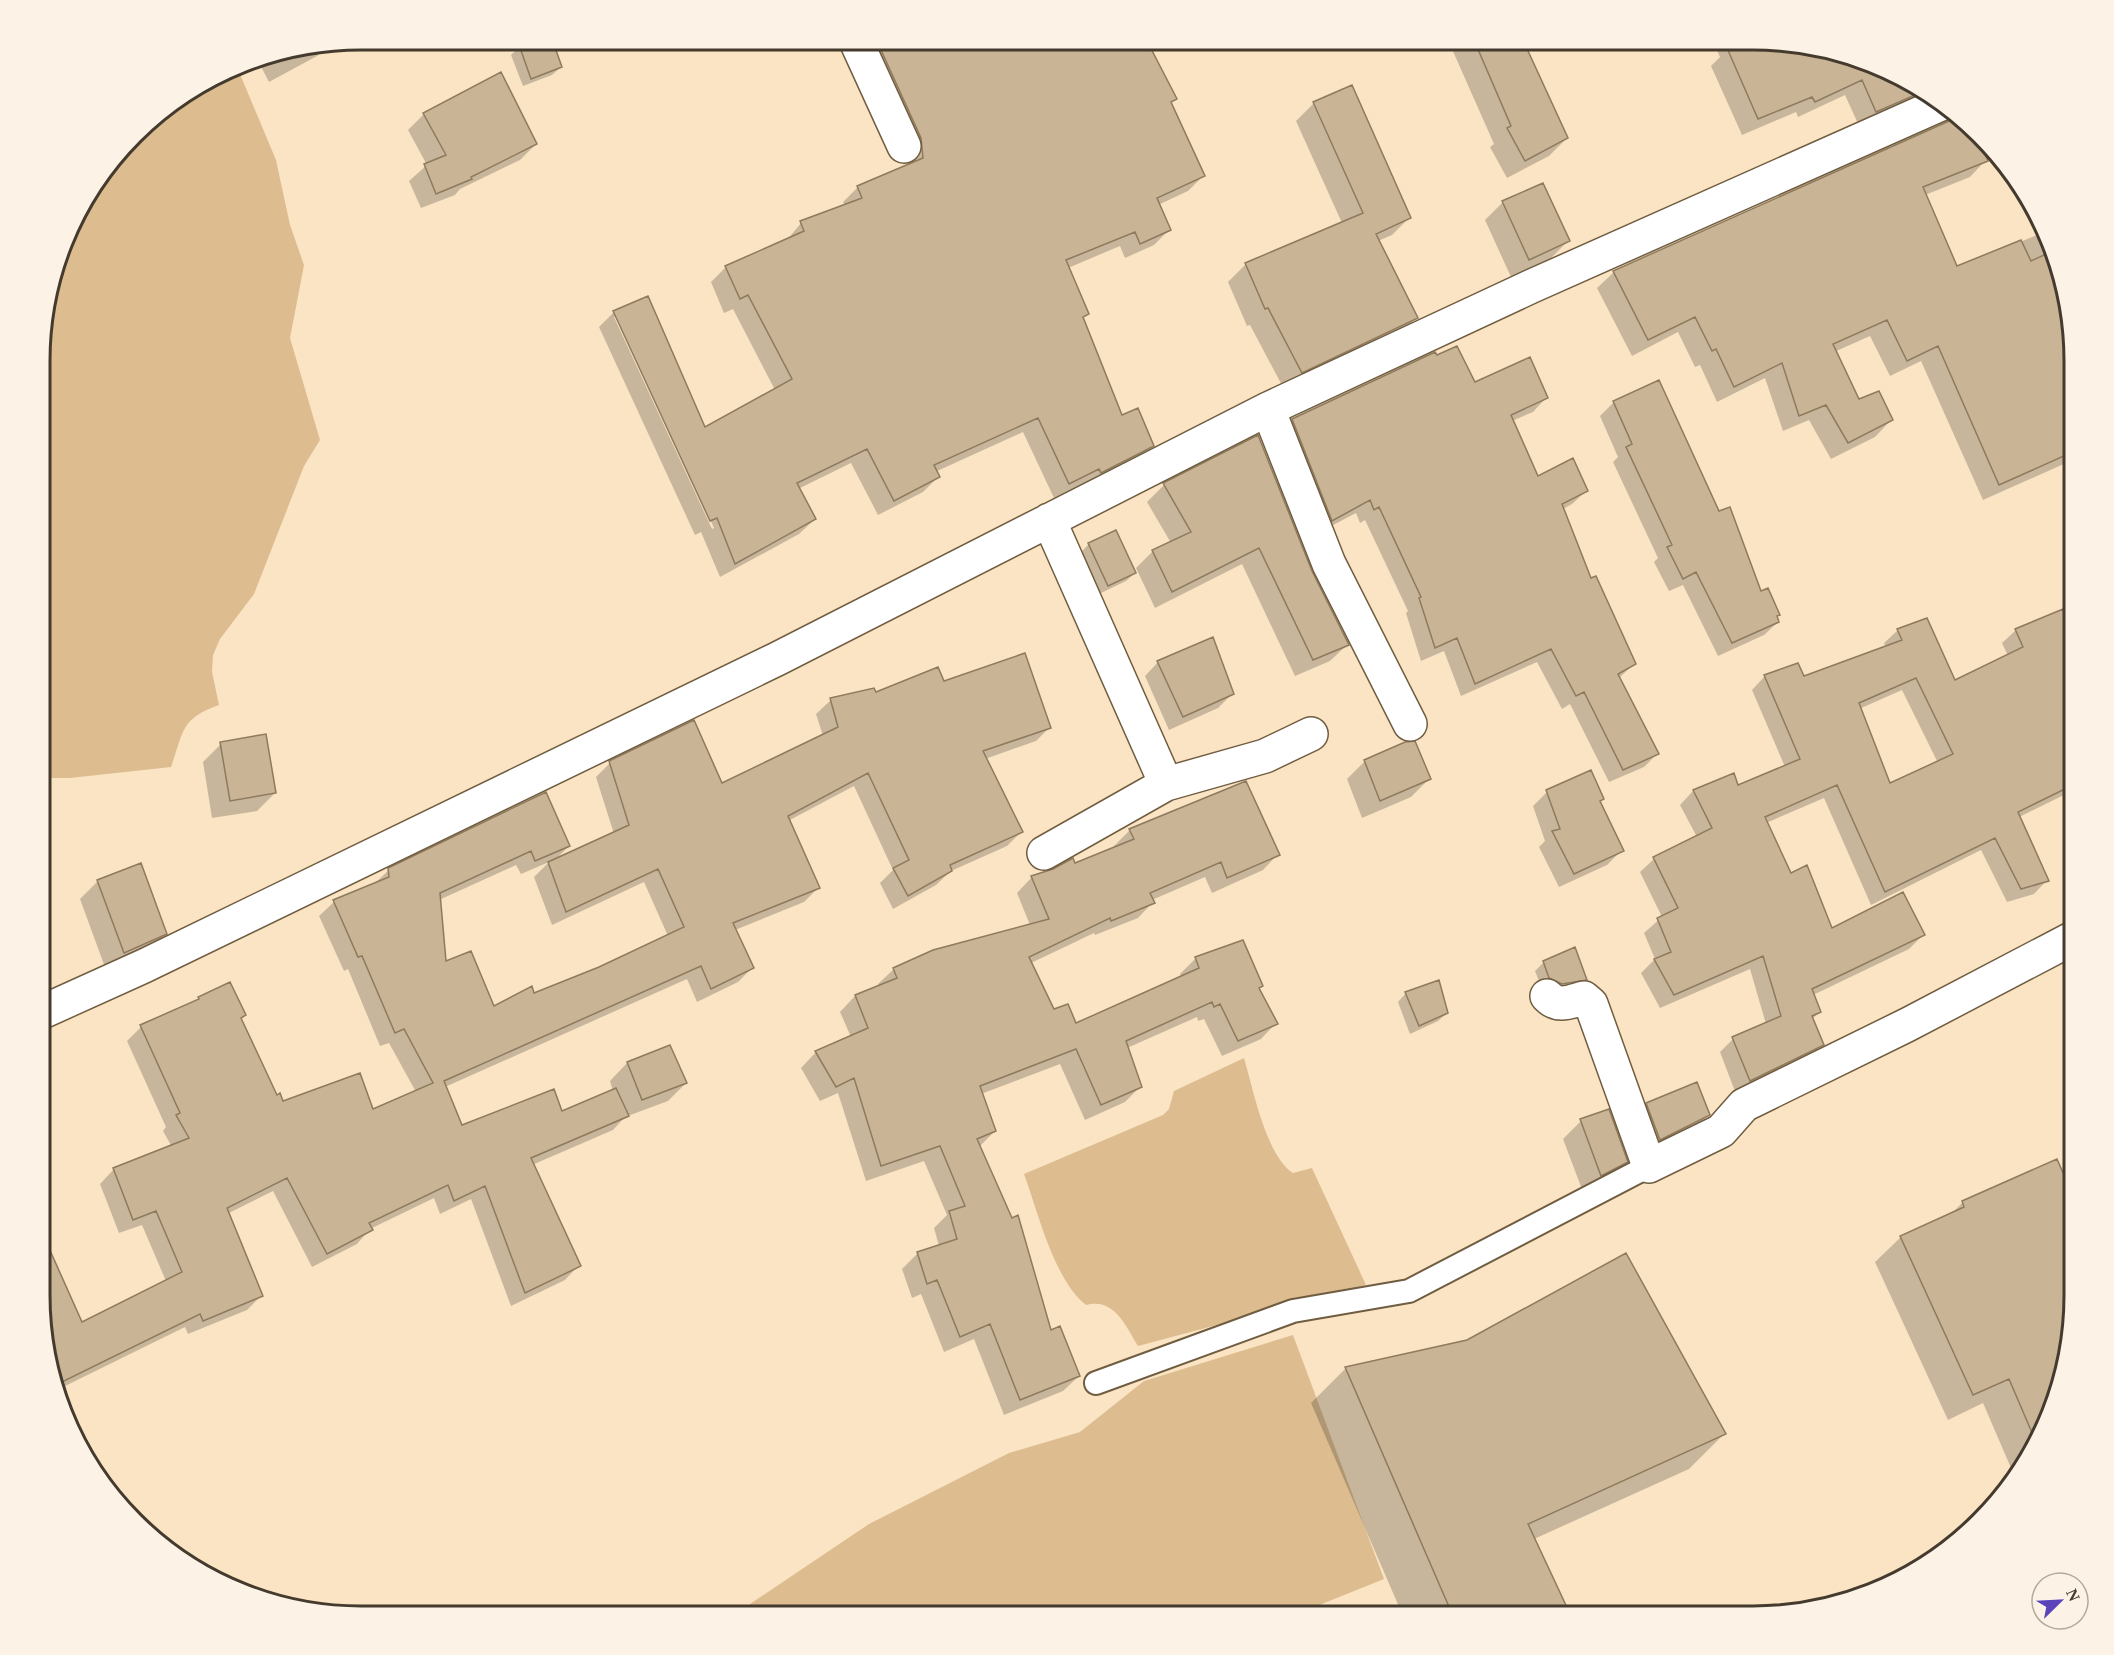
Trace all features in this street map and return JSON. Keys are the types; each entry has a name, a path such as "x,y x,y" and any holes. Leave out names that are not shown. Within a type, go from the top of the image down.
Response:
{"street":[{"path":"860,50 904,146"},
{"path":"50,1008 144,966 777,659 1268,409 1522,291 1934,107"},
{"path":"1268,409 1329,564 1410,724"},
{"path":"1049,520 1166,784"},
{"path":"1044,853 1166,784 1266,756 1311,734"},
{"path":"1546,996 1552,1002 1560,1004 1584,998 1591,1004 1649,1166 1721,1131 1744,1106 1907,1025 2064,942"}],"lane":[{"path":"1096,1383 1293,1311 1409,1291 1649,1166"}],"shaded area":[{"path":"240,74 276,160 290,225 304,265 290,338 320,440 304,466 254,594 220,639 213,655 212,672 219,705 206,710 190,721 182,735 171,767 70,778 50,778 50,340 55,300 73,242 91,205 114,171 141,141 171,114 205,91"},
{"path":"1244,1058 1256,1103 1275,1152 1293,1173 1312,1168 1366,1285 1138,1346 1124,1322 1112,1309 1104,1305 1086,1305 1065,1279 1048,1244 1024,1174 1163,1115 1169,1109 1174,1091"},
{"path":"1293,1335 1384,1579 1317,1606 747,1606 869,1524 1009,1453 1080,1432 1144,1381"}],"building":[{"path":"521,50 556,50 562,67 531,79"},
{"path":"881,50 1152,50 1177,99 1171,102 1205,176 1157,198 1171,230 1140,244 1135,232 1066,260 1089,314 1083,317 1122,415 1138,408 1154,446 1101,473 1099,469 1069,484 1038,418 934,465 940,477 894,501 867,449 797,483 816,519 735,564 717,518 710,521 613,311 648,296 705,427 792,379 748,295 740,299 725,266 804,231 800,221 862,198 857,186 923,158 921,138"},
{"path":"1478,50 1528,50 1568,138 1525,161 1507,128 1511,126"},
{"path":"1728,50 1774,50 1814,55 1872,73 1915,95 1876,112 1862,80 1815,102 1812,97 1758,119"},
{"path":"501,72 537,144 471,177 472,179 436,194 424,164 446,155 423,113"},
{"path":"1352,85 1411,218 1376,234 1418,318 1302,373 1268,308 1265,309 1245,263 1363,213 1313,102"},
{"path":"1949,121 1973,141 1985,154 1988,161 1923,187 1957,266 2021,240 2031,261 2046,254 2048,261 2059,300 2064,340 2064,456 1999,485 1938,346 1907,361 1887,320 1833,344 1859,399 1879,391 1893,420 1848,443 1826,405 1799,416 1782,363 1734,387 1716,349 1712,351 1695,317 1648,340 1613,271"},
{"path":"1543,183 1570,241 1529,260 1502,201"},
{"path":"1457,346 1475,382 1530,357 1548,398 1511,415 1538,476 1573,458 1588,491 1562,504 1591,578 1596,576 1636,664 1618,674 1659,754 1623,770 1584,692 1576,696 1551,649 1475,684 1457,638 1435,648 1419,598 1421,597 1379,507 1374,510 1370,500 1332,521 1292,419 1435,352 1437,355"},
{"path":"1659,380 1719,511 1730,507 1761,591 1768,588 1780,615 1777,616 1779,622 1732,643 1696,572 1683,579 1667,547 1672,545 1626,447 1632,444 1613,401"},
{"path":"1258,435 1312,571 1349,645 1313,660 1259,548 1172,592 1152,550 1191,532 1163,483"},
{"path":"1116,530 1136,573 1108,586 1088,543"},
{"path":"2063,609 2064,789 2018,812 2049,881 2021,889 1995,838 1885,892 1837,785 1765,817 1791,873 1807,865 1832,928 1903,892 1925,935 1812,989 1821,1012 1812,1016 1824,1045 1750,1081 1732,1037 1781,1016 1763,956 1674,995 1654,959 1671,952 1657,918 1678,908 1653,857 1712,828 1693,790 1734,773 1738,785 1800,759 1764,675 1798,663 1804,676 1902,640 1897,629 1927,618 1955,680 2023,647 2015,629","holes":["1916,678 1953,754 1890,783 1859,703"]},
{"path":"1213,637 1234,694 1183,717 1157,661"},
{"path":"1025,653 1051,728 983,751 1023,832 950,865 952,871 908,896 893,868 909,860 868,773 788,816 820,888 733,923 754,968 711,989 701,966 444,1081 462,1125 554,1089 562,1111 616,1088 629,1116 531,1158 581,1266 525,1293 485,1186 454,1201 448,1185 369,1223 373,1230 327,1254 287,1178 227,1208 263,1296 203,1321 200,1314 62,1382 55,1355 50,1315 50,1250 82,1322 182,1272 156,1211 133,1220 113,1168 189,1138 176,1115 180,1113 140,1025 199,999 198,997 230,982 246,1015 241,1018 277,1095 280,1093 283,1101 360,1073 373,1109 433,1083 404,1029 395,1033 362,956 358,957 333,900 389,877 388,868 546,792 570,846 535,861 531,851 440,893 446,961 471,951 494,1006 532,986 534,993 599,967 684,927 658,869 566,912 548,862 629,825 609,761 694,720 722,783 838,727 830,698 874,688 876,692 938,667 944,681"},
{"path":"266,734 276,793 230,801 220,742"},
{"path":"1415,741 1431,779 1380,801 1364,760 1405,742"},
{"path":"1591,770 1604,799 1600,801 1624,851 1574,874 1552,831 1560,829 1546,790"},
{"path":"1246,781 1280,855 1227,878 1221,862 1150,893 1155,903 1111,921 1110,918 1029,957 1054,1009 1068,1004 1076,1023 1199,968 1195,957 1243,940 1263,986 1259,988 1278,1024 1238,1041 1220,1004 1214,1007 1212,1002 1126,1041 1142,1087 1101,1105 1076,1049 980,1086 996,1131 977,1139 1012,1218 1018,1215 1051,1330 1060,1326 1080,1376 1020,1400 990,1324 960,1337 937,1280 927,1284 917,1252 957,1239 949,1211 965,1206 940,1146 881,1166 854,1078 836,1087 815,1051 868,1028 855,995 897,978 893,968 933,950 1049,919 1031,876 1053,869 1073,858 1075,863 1134,839 1129,829"},
{"path":"141,863 167,934 124,953 97,880"},
{"path":"1575,947 1587,980 1562,984 1549,978 1543,961"},
{"path":"1439,980 1448,1013 1419,1026 1405,992"},
{"path":"670,1045 687,1083 642,1100 627,1062"},
{"path":"1697,1082 1710,1115 1660,1140 1646,1103"},
{"path":"1609,1109 1628,1162 1601,1176 1580,1119"},
{"path":"2057,1159 2064,1175 2062,1335 2054,1375 2032,1432 2009,1379 1973,1395 1900,1236 1964,1207 1962,1201"},
{"path":"1626,1253 1726,1434 1528,1524 1566,1606 1449,1606 1345,1367 1467,1340"}]}
